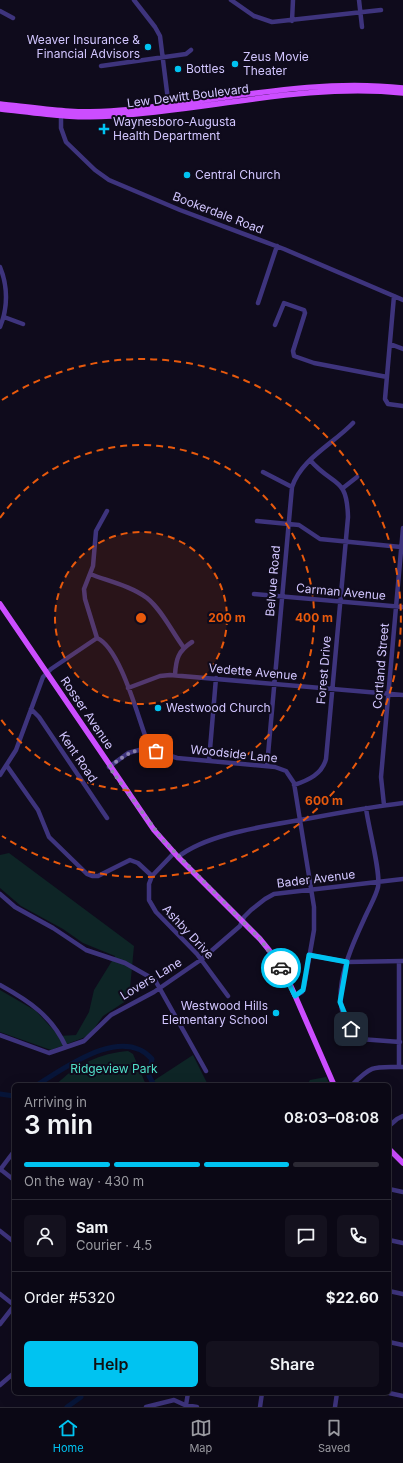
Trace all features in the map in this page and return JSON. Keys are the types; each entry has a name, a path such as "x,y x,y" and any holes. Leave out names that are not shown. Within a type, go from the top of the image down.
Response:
{"main road":[{"name":"Lew Dewitt Boulevard","path":"0,109 61,113 110,111 168,107 351,85 403,88"},
{"name":"Lew Dewitt Boulevard","path":"309,90 350,90 403,94"},
{"name":"Lew Dewitt Boulevard","path":"0,104 61,113"},
{"name":"Rosser Avenue","path":"0,604 145,819 176,855 273,955 295,996 333,1083"},
{"path":"391,1151 403,1163"}],"street":[{"path":"134,0 157,30 161,42 168,107"},
{"path":"231,0 238,2 247,13 261,19 277,22 381,10"},
{"path":"292,21 293,0"},
{"path":"359,0 362,27"},
{"path":"0,11 14,18"},
{"path":"101,66 186,54 191,50"},
{"name":"Bookerdale Road","path":"61,113 61,131 66,142 105,178 180,210 276,246 403,300"},
{"path":"258,303 276,246"},
{"path":"0,267 6,288 4,317 0,327"},
{"path":"394,296 385,401 388,404 403,406"},
{"path":"275,325 284,303 304,310 305,313 293,351 294,356 314,363 387,378"},
{"path":"4,317 23,324"},
{"path":"390,344 403,349"},
{"name":"Belvue Road","path":"267,766 292,487 296,475 310,460 341,436 353,423"},
{"path":"310,460 323,473 343,488 357,477"},
{"path":"263,472 292,487"},
{"name":"Forest Drive","path":"294,784 307,780 316,774 325,762 348,502 343,488"},
{"path":"96,638 84,593 84,584 90,574 94,560 96,531 107,511"},
{"path":"257,521 289,523 303,526 320,539 401,547"},
{"name":"Cortland Street","path":"384,806 381,777 403,528"},
{"path":"90,574 143,595 151,602 184,648"},
{"name":"Carman Avenue","path":"254,594 403,607"},
{"path":"0,775 16,750 42,679 46,673 96,638"},
{"path":"96,638 101,640 119,662 146,738 146,749 131,752 109,767"},
{"path":"175,675 177,658 184,648 192,642"},
{"name":"Vedette Avenue","path":"128,688 160,676 175,675 403,695"},
{"path":"209,761 216,678"},
{"name":"Kent Road","path":"31,709 39,718 107,818"},
{"name":"Woodside Lane","path":"146,749 172,757 267,766 286,771 292,777 294,784"},
{"path":"7,766 38,810 50,837 87,874 92,876 101,874 130,860 138,863 152,876 176,855 220,837 299,820 403,803"},
{"path":"294,784 312,889 314,924 303,990 295,996"},
{"path":"366,808 379,882 377,891 347,962 340,1002 351,1029 362,1040 400,1042"},
{"name":"Ashby Drive","path":"152,876 148,889 150,904 202,959 228,996"},
{"name":"Bader Avenue","path":"242,922 244,917 271,895 403,879"},
{"path":"0,894 15,907 86,950 125,963 155,980 162,995 206,1071"},
{"name":"Lovers Lane","path":"0,1035 49,1053 84,1041 110,1015 160,988 202,959 240,926 242,922"},
{"path":"309,955 347,962 401,962 401,1067 377,1066 370,1069 354,1083"},
{"path":"0,985 28,1001 43,1012 56,1028 66,1047"},
{"path":"391,1124 403,1116"},
{"path":"12,1154 0,1169 12,1178"},
{"path":"391,1189 403,1192"},
{"path":"0,1231 12,1240"},
{"path":"391,1240 403,1243"},
{"path":"391,1291 403,1294"},
{"path":"0,1294 12,1303"},
{"path":"0,1324 12,1308"},
{"path":"391,1342 403,1344"},
{"path":"0,1385 12,1375"},
{"path":"391,1393 403,1396"},
{"path":"185,1406 188,1395"},
{"path":"260,1407 262,1395"},
{"path":"335,1407 337,1395"},
{"path":"146,1407 174,1400 185,1406 197,1407"}],"green space":[{"path":"9,853 134,946 129,999 103,1016 91,1033 83,1038 51,1050 0,1032 0,990 36,1011 59,1036 76,1035 89,1012 94,990 115,956 83,943 63,929 21,906 0,888 0,855"},
{"name":"Ridgeview Park","path":"128,1051 133,1054 145,1083 58,1083 71,1072 89,1061 118,1052"},
{"name":"Ridgeview Park","path":"193,1055 207,1083 150,1083"},
{"path":"326,1077 329,1083 308,1083 310,1080"}],"waterway":[{"path":"40,1083 78,1060 94,1053 110,1048 125,1046 140,1050 152,1059 149,1076 153,1083"},
{"path":"0,1094 12,1096"},
{"path":"67,1407 81,1397 81,1395"}],"way so far":[{"path":"156,751 150,749 133,751 109,767 154,830 178,857 260,939 281,968"}],"place":[{"name":"Weaver Insurance & Financial Advisors","path":"148,47"},
{"name":"Zeus Movie Theater","path":"235,64"},
{"name":"Bottles","path":"178,69"},
{"name":"Waynesboro-Augusta Health Department","path":"104,129"},
{"name":"Central Church","path":"187,175"},
{"name":"Westwood Church","path":"158,708"},
{"name":"Westwood Hills Elementary School","path":"276,1013"}],"route":[{"path":"281,968 295,996 300,994 303,990 309,955 347,962 340,1002 351,1029"}]}
